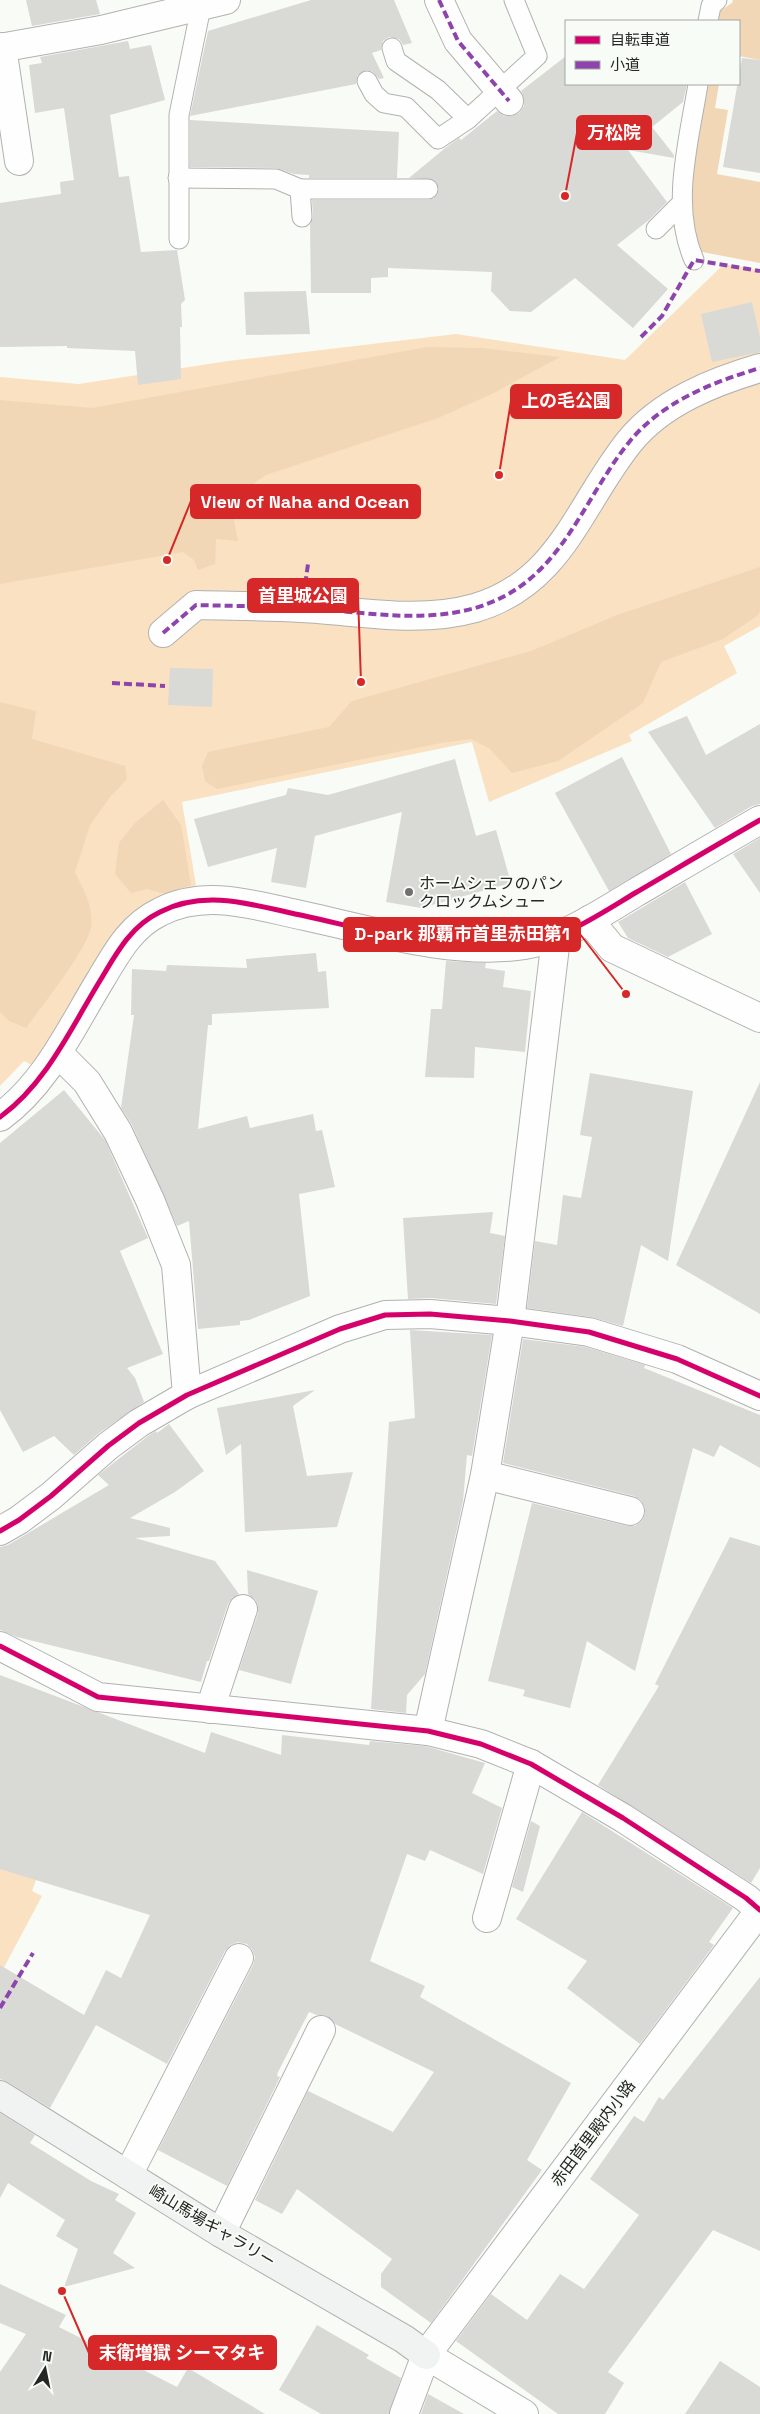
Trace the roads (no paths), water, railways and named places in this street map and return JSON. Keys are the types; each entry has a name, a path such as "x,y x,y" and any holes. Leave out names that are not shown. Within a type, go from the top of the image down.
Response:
{"street":[{"path":"439,0 458,41 504,96"},
{"path":"19,161 1,48 101,30 214,4"},
{"path":"163,633 196,605 302,608 409,617 475,608 510,594 536,575 553,558 631,440 659,413 690,394 760,368"},
{"path":"0,1117 36,1081 58,1053 74,1023 128,936 144,920 184,902 226,899 425,942 475,946 524,945 556,938 760,820"},
{"path":"589,920 612,948 760,1018"},
{"path":"428,1731 485,1475 510,1321 556,938"},
{"path":"58,1053 86,1082 118,1132 150,1200 176,1265 187,1395"},
{"path":"0,1531 19,1520 51,1496 108,1446 139,1423 187,1395 340,1328 386,1316 430,1314 510,1321 589,1332 677,1359 760,1396"},
{"path":"485,1475 630,1511"},
{"path":"210,1709 243,1609"},
{"path":"0,1646 98,1697 428,1731 481,1744 532,1764 623,1818 746,1898 760,1910"},
{"path":"487,1918 532,1764"},
{"name":"赤田首里殿内小路","path":"404,2414 426,2355 760,1910"},
{"path":"128,2175 239,1958"},
{"path":"221,2233 321,2030"},
{"name":"崎山馬場ギャラリー","path":"0,2095 221,2233 404,2339 426,2355"},
{"path":"426,2355 524,2414"}],"lane":[{"path":"367,82 374,94 384,103 406,107 438,139 504,96 537,56 514,0"},
{"path":"708,20 711,6 716,0"},
{"path":"179,239 179,115 214,4"},
{"path":"392,48 396,61 438,90 468,119"},
{"path":"694,260 688,247 682,203 683,178 698,85"},
{"path":"178,178 276,179 300,189 428,189"},
{"path":"300,189 302,217"},
{"path":"656,229 682,203"}],"place":[{"name":"万松院","path":"565,196"},
{"name":"上の毛公園","path":"499,475"},
{"name":"View of Naha and Ocean","path":"167,560"},
{"name":"首里城公園","path":"361,682"},
{"name":"ホームシェフのパン クロックムシュー","path":"409,892"},
{"name":"D-park 那覇市首里赤田第1","path":"626,994"},
{"name":"末衛増獄 シーマタキ","path":"62,2291"}]}
